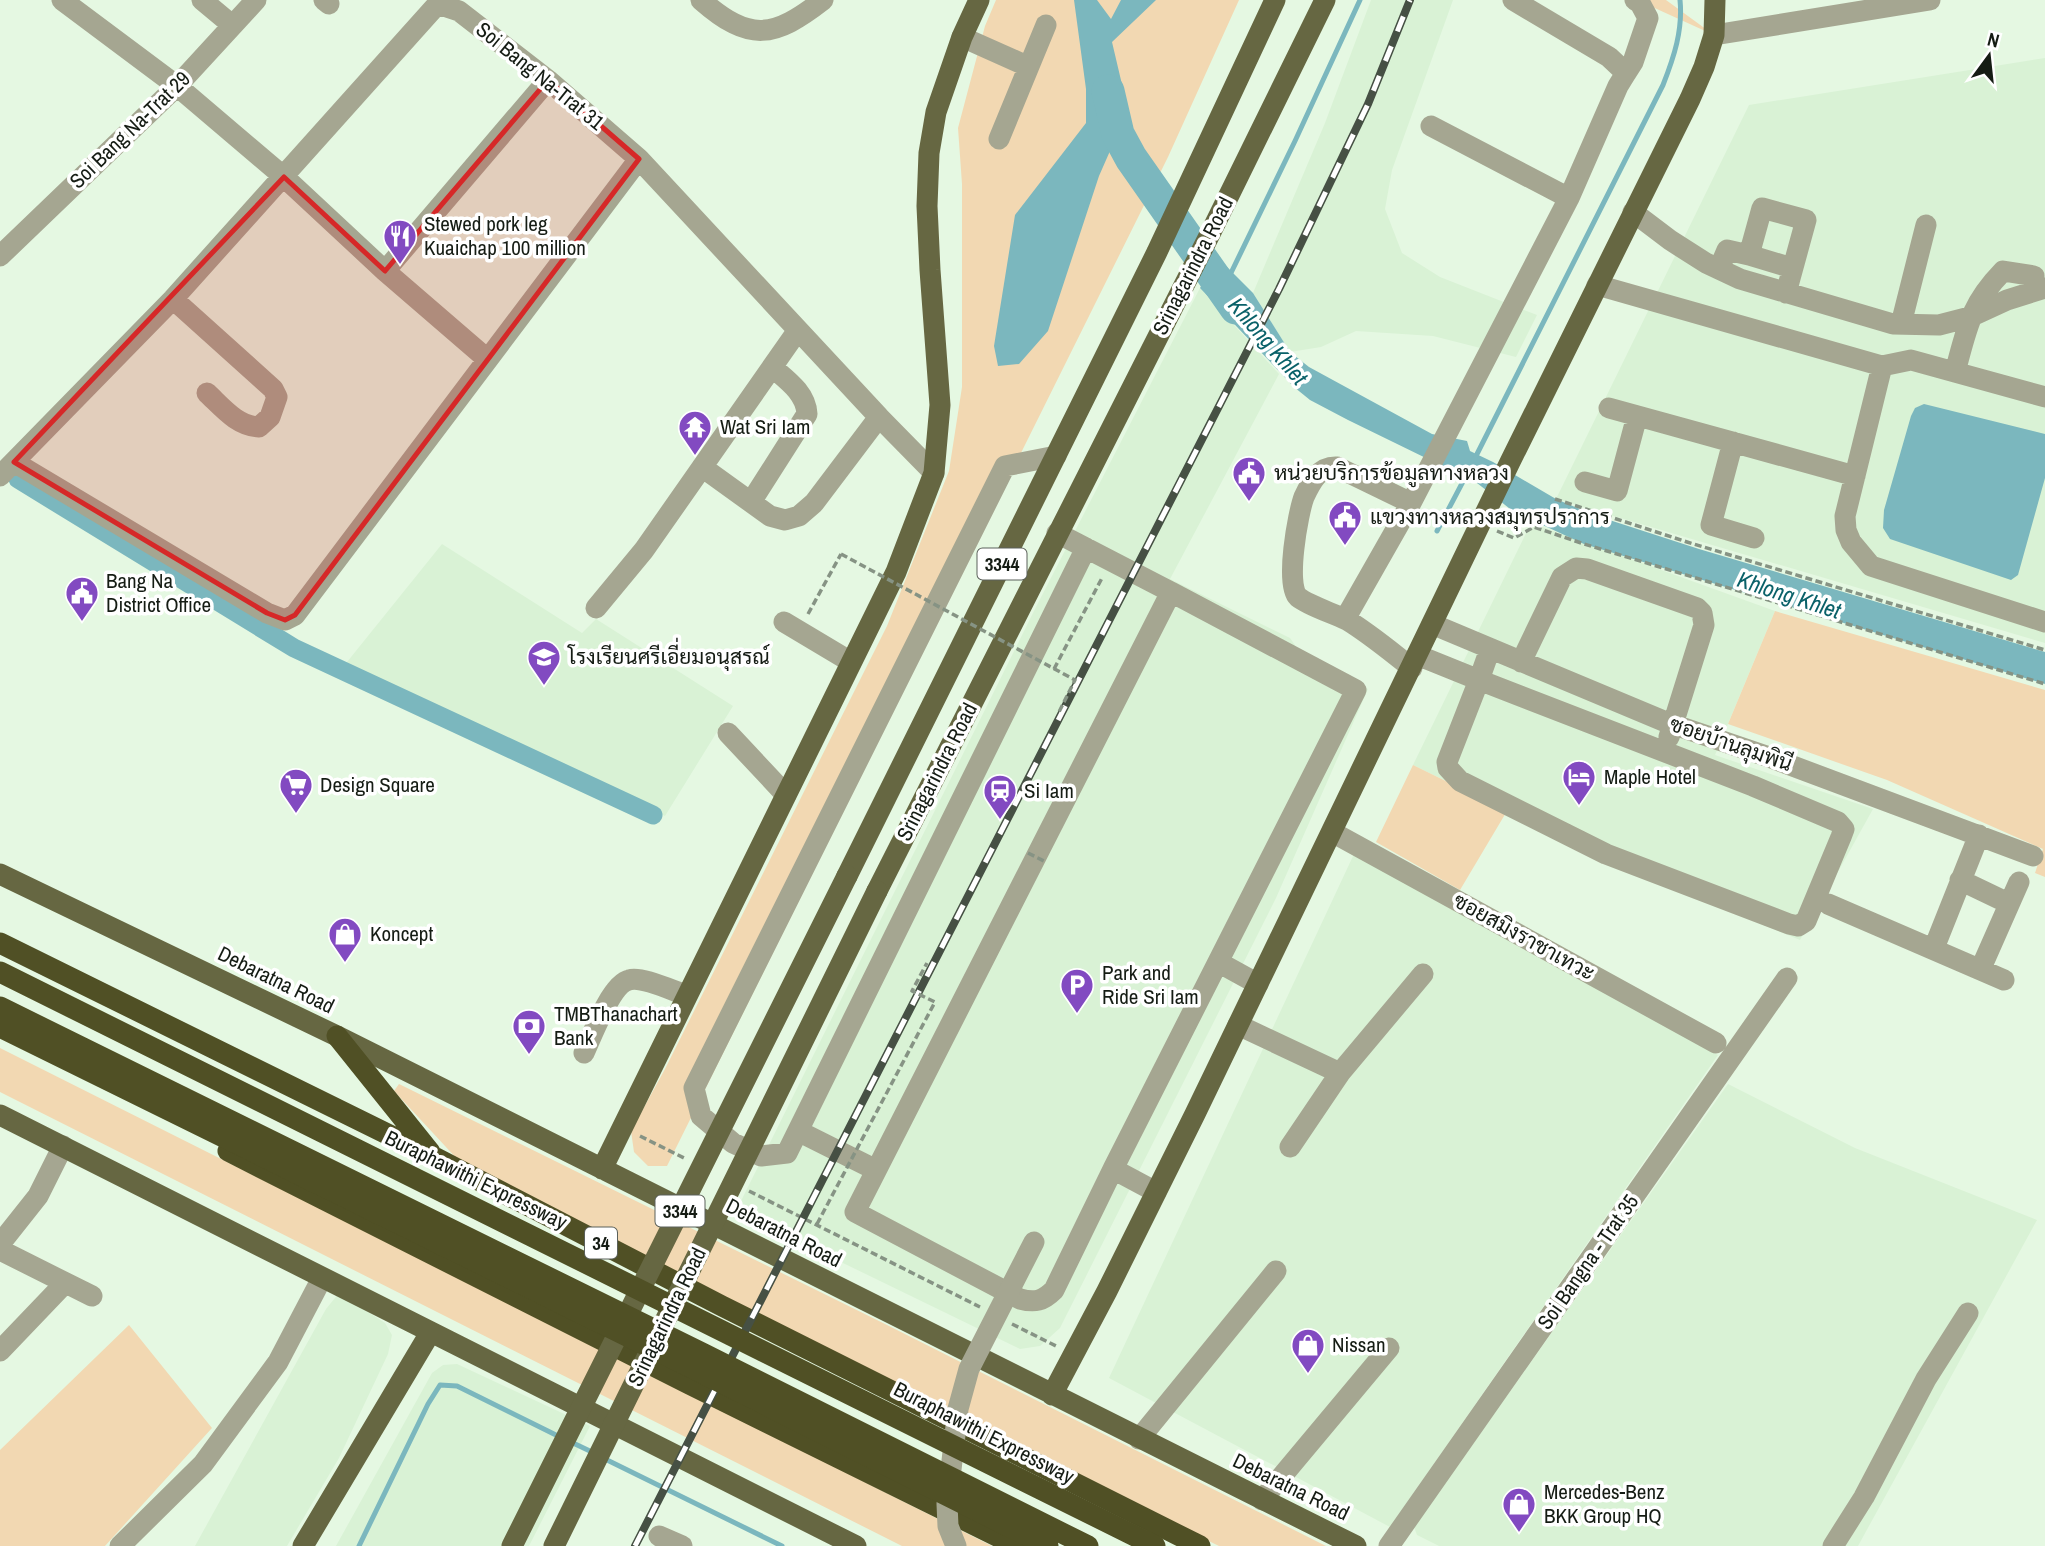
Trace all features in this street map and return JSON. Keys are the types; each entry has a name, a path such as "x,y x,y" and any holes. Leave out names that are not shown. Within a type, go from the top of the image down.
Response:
{"highway":[{"name":"34","path":"0,943 434,1157 722,1306 1200,1546"},
{"name":"Buraphawithi Expressway","path":"0,972 1155,1546"},
{"path":"0,1007 1088,1546"},
{"path":"0,1027 1048,1546"},
{"path":"0,1035 689,1384 1017,1546"},
{"path":"337,1036 434,1157"}],"main road":[{"path":"602,1169 896,572 934,473 940,405 929,257 929,153 936,111 962,37 979,0"},
{"name":"Srinagarindra Road","path":"512,1546 1157,252 1275,0"},
{"name":"Srinagarindra Road","path":"554,1546 877,891 1056,533 1208,238 1325,0"},
{"path":"1052,1395 1156,1192 1484,515 1690,99 1714,35 1716,0"},
{"name":"Debaratna Road","path":"0,874 337,1036 1356,1546"},
{"path":"0,1115 856,1546"},
{"path":"303,1546 430,1333"}],"street":[{"path":"62,0 177,86 284,177 385,271 487,359"},
{"path":"202,0 232,25"},
{"name":"Soi Bang Na-Trat 29","path":"3,247 177,86 256,0"},
{"path":"701,0 735,24 756,31 778,30 797,20 823,0"},
{"path":"1513,0 1609,57 1626,73"},
{"path":"1714,35 1869,5 1930,0"},
{"path":"1345,619 1411,503 1569,198 1618,86 1633,62 1648,18 1638,1"},
{"name":"Soi Bang Na-Trat 31","path":"7,469 173,299 434,8 441,5 459,11 548,79 639,159 934,473"},
{"path":"999,139 1046,25"},
{"path":"962,37 1027,66"},
{"path":"385,271 548,79"},
{"path":"1431,125 1569,198"},
{"path":"7,469 267,613 285,620 295,615 639,159"},
{"path":"1749,255 1762,208 1806,220 1786,293"},
{"path":"1633,212 1670,240 1740,279 1893,324 1939,325 1970,317 2039,282"},
{"path":"1901,324 1926,225"},
{"path":"1719,269 1727,250 1792,268"},
{"path":"1955,372 1970,317 1986,289 2003,271 2039,282"},
{"path":"1597,285 1882,366 1912,360 2045,397"},
{"path":"173,299 273,388 277,397 270,417 259,427 246,426 207,393"},
{"path":"596,608 644,550 797,330"},
{"path":"1882,366 1845,516 1846,530 1859,554 1871,566 2045,622"},
{"path":"751,502 807,414 806,403 794,386 772,367"},
{"path":"1609,408 1855,476"},
{"path":"1585,482 1616,491 1637,416"},
{"path":"702,467 770,516 785,520 799,516 814,503 879,417"},
{"path":"1733,442 1711,525 1754,538"},
{"path":"1056,456 1005,466 694,1088 701,1116 733,1143 761,1156 787,1153 1086,548"},
{"path":"1411,503 1337,467 1320,471 1304,498 1296,535 1293,587 1297,596 1345,619 1415,661 1479,680 1753,786 1838,822 1844,829 1806,921 1798,926 1606,854 1460,781 1448,768 1447,762 1479,680 1490,649"},
{"path":"1056,533 1171,592 1356,690 1054,1290 1045,1299 1032,1302 1020,1299 855,1212 1171,592"},
{"path":"1521,662 1562,577 1576,568 1587,569 1689,605 1702,613 1704,625 1665,753"},
{"name":"ซอยบ้านลุมพินี","path":"1432,624 1672,724 1766,756 2033,856"},
{"path":"791,626 851,662"},
{"path":"728,733 786,795"},
{"path":"1753,786 1766,756"},
{"name":"ซอยสมิงราชาเทวะ","path":"1332,832 1716,1042"},
{"path":"1934,948 1979,835"},
{"path":"1960,880 2008,903"},
{"path":"1981,968 2019,881"},
{"path":"1828,904 2004,980"},
{"path":"1219,962 1258,984"},
{"path":"1290,1147 1340,1073 1423,974"},
{"name":"Soi Bangna - Trat 35","path":"1389,1546 1787,978"},
{"path":"584,1053 617,987 628,980 640,980 687,995"},
{"path":"1238,1025 1340,1073"},
{"path":"798,1131 876,1170"},
{"path":"4,1232 38,1196 63,1146"},
{"path":"1113,1169 1156,1192"},
{"path":"956,1546 948,1526 947,1504 958,1409 969,1369 1034,1242"},
{"path":"0,1250 92,1296"},
{"path":"1139,1439 1276,1271"},
{"path":"120,1546 203,1464 278,1362 322,1278"},
{"path":"0,1351 65,1283"},
{"path":"1833,1546 1864,1497 1873,1461 1968,1313"},
{"path":"1262,1500 1389,1348"},
{"path":"659,1536 682,1546"}],"path":[{"path":"1555,499 1687,542 2045,650"},
{"path":"1484,515 1514,538 1534,527 1544,529 1584,544 2045,684"},
{"path":"791,626 841,554 1075,680 1058,714"},
{"path":"1054,669 1111,561"},
{"path":"1028,853 1046,862"},
{"path":"817,1224 935,1002 912,991 927,963"},
{"path":"750,1191 893,1263"}],"highlighted area":[{"path":"548,80 639,159 295,615 285,620 267,613 14,462 284,177 385,271"}],"shaded area":[{"path":"996,0 1239,0 1168,157 667,1166 648,1166 634,1152 631,1131 665,1069 887,626 949,471 962,387 962,184 958,128 985,26"},
{"path":"1371,0 1453,0 1392,170 1385,209 1402,253 1440,277 1537,315 1516,357 1433,336 1356,331 1321,347 1290,352 1253,293 1325,123"},
{"path":"1637,0 1666,0 1714,35"},
{"path":"2045,58 2045,643 1556,499 1749,105"},
{"path":"1200,288 1279,374 1170,579 1290,638 1297,648 1368,689 1276,898 1060,1328 1040,1346 1020,1349 736,1211 1035,609"},
{"path":"1531,523 1775,611 1715,755 1873,809 1800,940 1625,868 1413,765"},
{"name":"โรงเรียนศรีเอี่ยมอนุสรณ์","path":"442,544 582,633 596,619 733,706 665,816 343,667"},
{"path":"1775,611 2045,690 2045,877 2035,873 2043,849 1887,780 1728,724"},
{"path":"1413,765 1507,811 1460,890 1376,842"},
{"path":"1354,854 1718,1055 1390,1527 1109,1378"},
{"path":"0,1048 992,1546 902,1546 0,1092"},
{"path":"399,1084 1326,1546 1219,1546 974,1426 458,1160 394,1091"},
{"path":"1728,1084 1855,1148 2037,1220 1858,1546 1439,1546 1417,1535 1414,1527"},
{"path":"339,1293 385,1323 392,1335 388,1354 339,1458 287,1546 195,1546 326,1309"},
{"path":"129,1325 212,1428 105,1546 0,1546 0,1450"},
{"path":"457,1364 590,1426 529,1546 336,1546 432,1373 443,1365"}],"water":[{"path":"1074,0 1097,0 1111,19 1121,0 1156,0 1112,42 1128,110 1099,176 1048,331 1019,364 998,366 994,346 1015,215 1086,123 1086,89"},
{"path":"1218,258 1253,293 1290,352 1309,367 1432,434 1467,441 1470,451 1556,499 1594,515 1699,549 2045,652 2045,684 1584,544 1514,512 1477,483 1348,420 1310,400 1294,387 1200,288"},
{"path":"1924,404 2045,434 2045,478 2018,575 2011,580 1890,539 1883,528 1884,510 1911,416 1915,408"}],"waterway":[{"path":"1229,277 1360,0"},
{"path":"1474,460 1663,85 1677,43 1680,0"},
{"name":"Khlong Khlet","path":"1108,91 1118,134 1131,158 1236,308"},
{"path":"1437,531 1468,472"},
{"path":"18,479 294,648 653,815"},
{"path":"359,1546 428,1404 440,1385 457,1386 562,1438"},
{"path":"571,1442 594,1453"},
{"path":"603,1458 782,1546"}],"railway":[{"path":"635,1546 1279,289 1368,104 1410,0"}],"place":[{"name":"Stewed pork leg Kuaichap 100 million","path":"400,266"},
{"name":"Wat Sri Iam","path":"695,457"},
{"name":"หน่วยบริการข้อมูลทางหลวง","path":"1249,503"},
{"name":"แขวงทางหลวงสมุทรปราการ","path":"1345,547"},
{"name":"Bang Na District Office","path":"82,623"},
{"name":"โรงเรียนศรีเอี่ยมอนุสรณ์","path":"544,687"},
{"name":"Maple Hotel","path":"1579,807"},
{"name":"Design Square","path":"296,815"},
{"name":"Si Iam","path":"1000,821"},
{"name":"Koncept","path":"345,964"},
{"name":"Park and Ride Sri Iam","path":"1077,1015"},
{"name":"TMBThanachart Bank","path":"529,1056"},
{"name":"Nissan","path":"1308,1375"},
{"name":"Mercedes-Benz BKK Group HQ","path":"1519,1534"}]}
